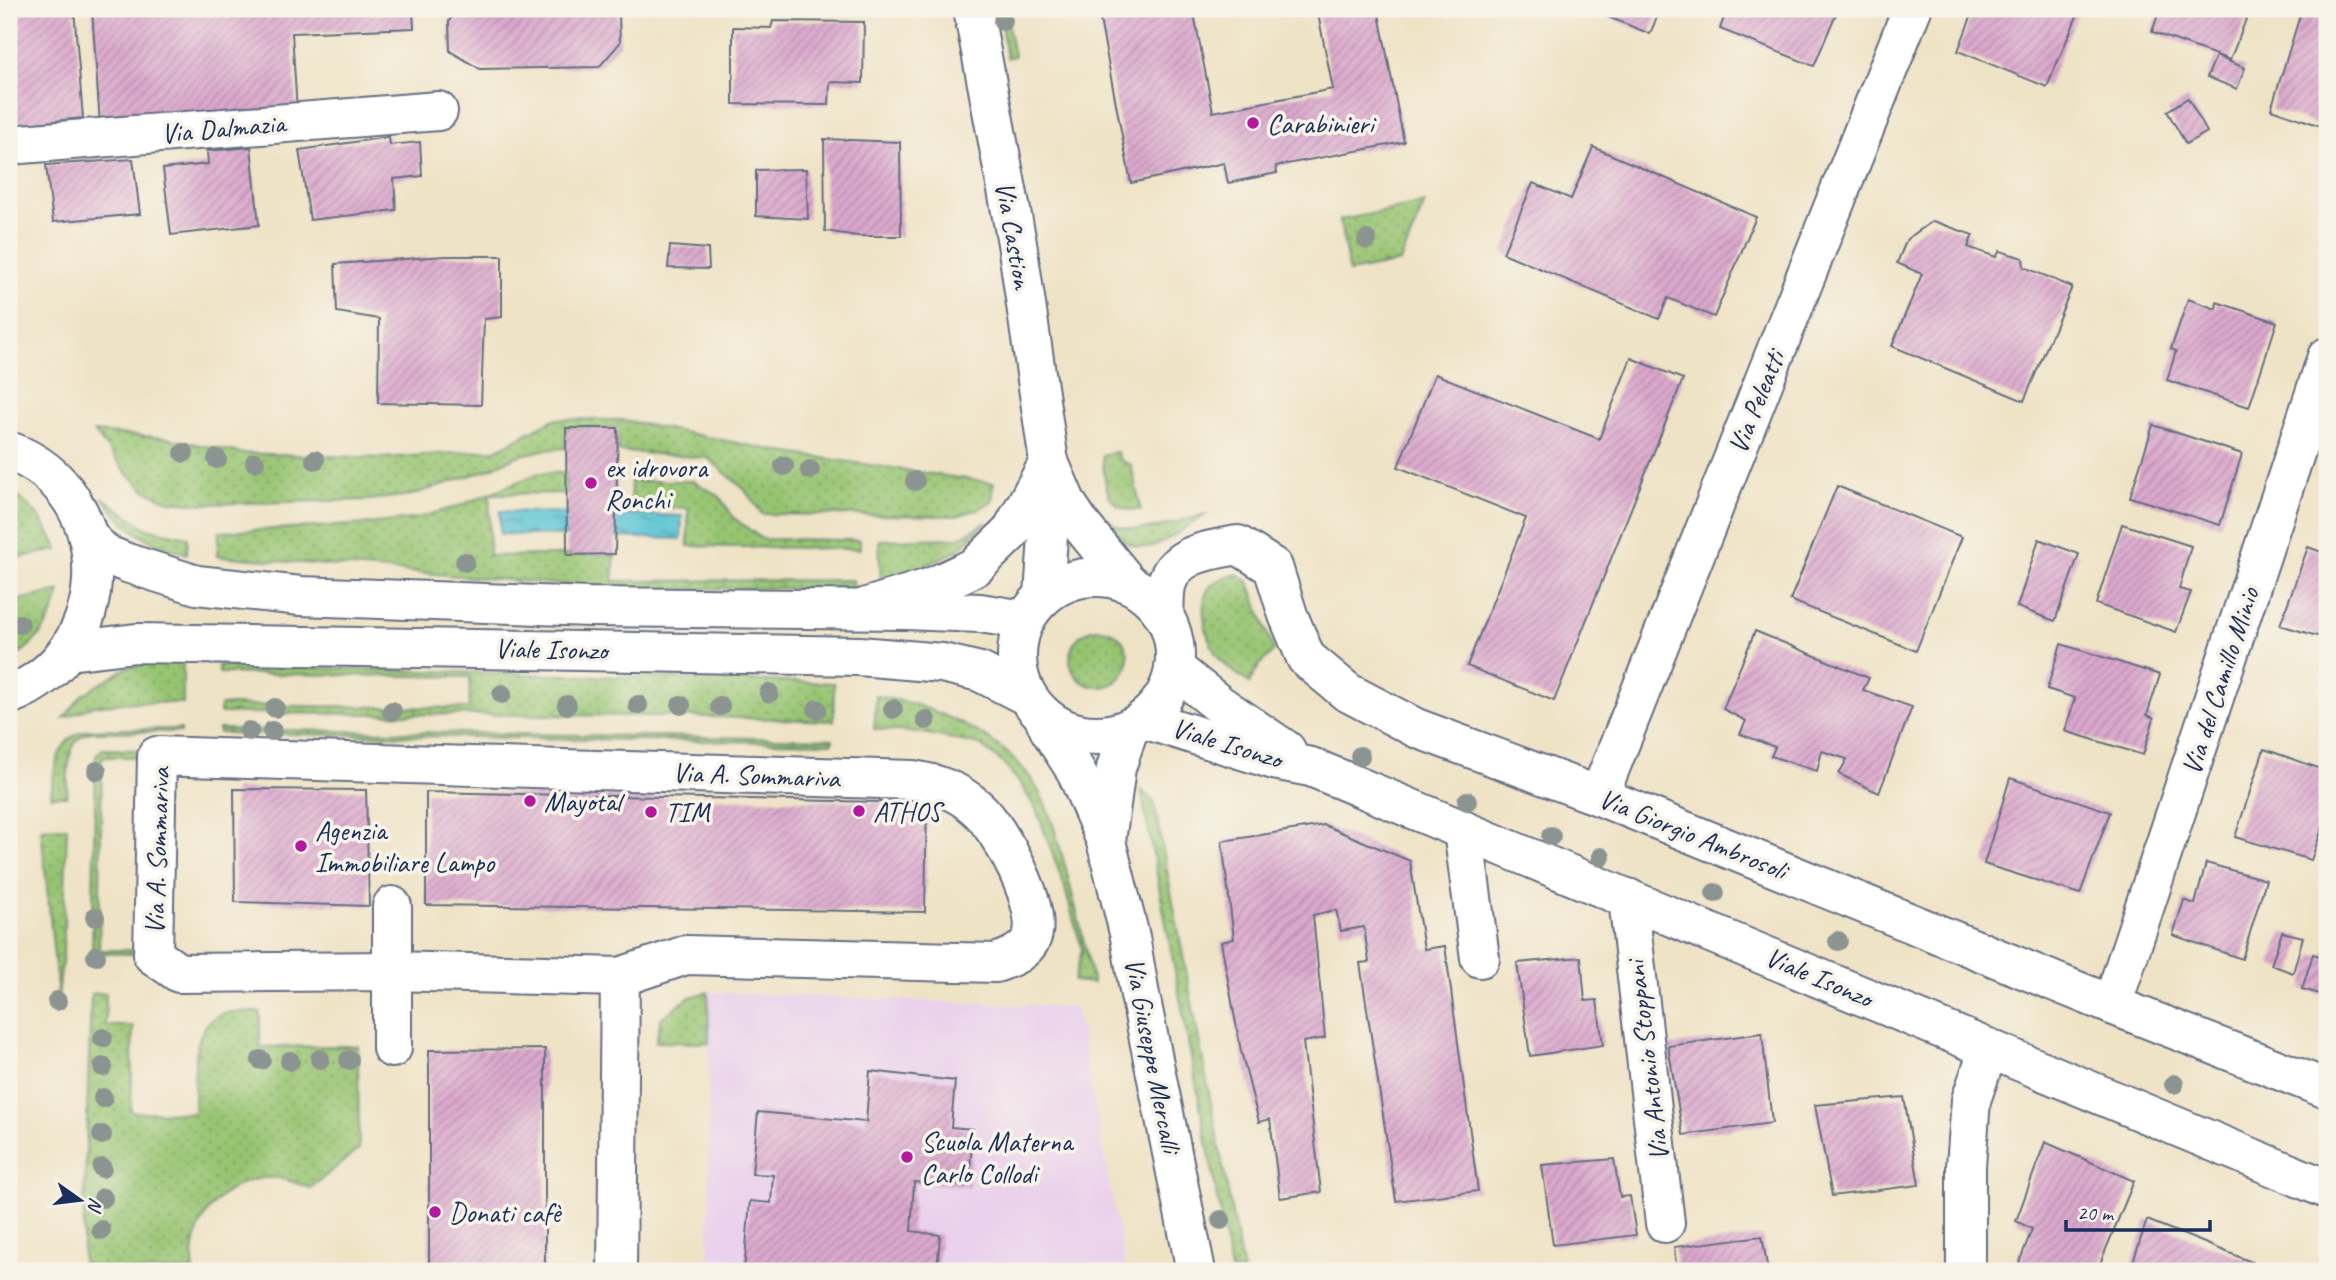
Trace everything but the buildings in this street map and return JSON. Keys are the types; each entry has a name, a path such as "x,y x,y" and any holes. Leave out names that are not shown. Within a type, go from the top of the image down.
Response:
{"street":[{"name":"Via Castion","path":"973,9 1017,243 1049,463 1049,521 1035,608"},
{"name":"Via Peleatti","path":"1599,796 1912,9"},
{"name":"Via Dalmazia","path":"9,145 438,111"},
{"name":"Via del Camillo Minio","path":"2112,1005 2327,357"},
{"path":"9,451 36,464 54,479 74,506 88,537 93,561 91,596 80,631 68,651 48,673 17,692 9,727"},
{"name":"Via Castion","path":"1049,463 1067,504 1128,583"},
{"path":"861,609 932,587 975,567 1011,532 1049,463"},
{"name":"Viale Isonzo","path":"68,651 136,643 171,643 859,656 942,663 980,672 1035,706 1063,728 1084,735 1107,735 1136,724 1158,705 1168,688 1174,668 1174,640 1164,614 1148,596 1128,583 1106,577 1084,577 1063,584 1035,608 980,613 861,609 602,607 302,596 197,585 104,554 88,537"},
{"name":"Via Giorgio Ambrosoli","path":"1164,614 1167,583 1181,561 1202,552 1238,545 1273,567 1288,615 1306,658 1347,692 1416,729 1599,796 2112,1005 2327,1089"},
{"path":"1035,608 1017,645 1018,671 1035,706"},
{"name":"Viale Isonzo","path":"1174,668 1220,705 1311,767"},
{"name":"Via Giuseppe Mercalli","path":"1035,706 1076,771 1105,841 1130,937 1196,1271"},
{"name":"Viale Isonzo","path":"1136,724 1311,767 2327,1189"},
{"name":"Via Giuseppe Mercalli","path":"1105,841 1116,768 1136,724"},
{"name":"Via A. Sommariva","path":"390,971 179,973 153,955 157,756 395,777 913,780 936,783 956,792 979,809 1018,871 1027,890 1033,915 1032,938 1021,951 996,962 686,955 620,977"},
{"path":"1463,830 1480,958"},
{"name":"Via Antonio Stoppani","path":"1628,898 1665,1223"},
{"path":"392,906 392,1048"},
{"path":"390,971 620,977 617,1271"},
{"path":"1966,1271 1966,1166 1971,1101 1989,1048"}],"shaded area":[{"name":"Scuola Materna Carlo Collodi","path":"708,992 1076,1007 1126,1271 709,1271"}],"green space":[{"path":"998,9 1005,9 1014,56 1007,58"},
{"path":"1425,203 1400,262 1349,272 1340,220"},
{"path":"554,419 622,420 782,452 994,483 992,502 957,516 762,514 744,489 708,458 618,451 617,428 567,428 565,448 517,456 487,470 412,495 369,500 204,504 168,501 145,490 127,473 94,432 166,438 240,453 383,458 496,450"},
{"path":"1117,452 1120,460 1131,465 1141,510 1119,506 1109,494 1102,455"},
{"path":"539,473 566,473 566,493 490,494 489,556 615,554 613,581 853,580 854,588 616,589 217,556 219,532 369,524 418,518 459,506"},
{"path":"631,481 693,481 719,496 734,518 762,539 860,540 860,549 688,546 688,508 630,507"},
{"path":"9,491 38,516 58,550 9,559"},
{"path":"102,497 146,528 188,537 187,554 148,539 130,528"},
{"path":"1093,503 1110,522 1128,529 1162,526 1207,514 1165,541 1141,547 1131,545 1113,532"},
{"path":"987,522 959,550 921,568 881,582 879,540 959,538"},
{"path":"1237,574 1249,582 1274,651 1260,664 1249,683 1219,658 1212,647 1204,619 1204,600 1212,585"},
{"path":"60,591 53,613 42,632 28,648 9,661 9,602"},
{"path":"1093,629 1105,629 1120,637 1128,652 1128,664 1120,679 1105,687 1093,687 1078,679 1070,664 1070,652 1078,637"},
{"path":"183,659 183,703 133,702 93,706 64,718 82,695 126,668 153,660"},
{"path":"218,665 834,683 834,721 681,716 220,713 220,705 469,708 470,677 219,673"},
{"path":"876,696 940,714 983,735 1019,764 1032,780 1044,801 1056,834 1093,983 1074,981 1082,950 1064,885 1036,809 1019,782 1002,762 980,745 924,733 874,729"},
{"path":"110,729 181,729 181,732 91,732 82,736 72,749 67,796 51,796 57,759 66,743 82,732"},
{"path":"218,729 833,739 832,743 219,733"},
{"path":"103,749 136,750 136,757 102,757 99,950 132,950 132,954 99,953 98,959 92,959 96,755"},
{"path":"1141,790 1154,802 1243,1271 1231,1271"},
{"path":"67,827 63,954 58,996 41,828"},
{"path":"708,992 709,1043 656,1042 661,1018 690,997"},
{"path":"106,993 106,1026 133,1026 131,1112 194,1113 196,1054 205,1027 214,1018 227,1013 260,1012 260,1047 358,1046 359,1149 310,1188 278,1178 259,1179 226,1192 203,1219 196,1235 194,1271 82,1271 91,994"}],"water":[{"path":"500,511 682,516 681,539 500,534"}],"place":[{"name":"Carabinieri","path":"1253,123"},
{"name":"ex idrovora Ronchi","path":"591,483"},
{"name":"Mayotal","path":"530,801"},
{"name":"ATHOS","path":"859,811"},
{"name":"TIM","path":"651,812"},
{"name":"Agenzia Immobiliare Lampo","path":"301,846"},
{"name":"Scuola Materna Carlo Collodi","path":"907,1157"},
{"name":"Donati cafè","path":"435,1212"}]}
